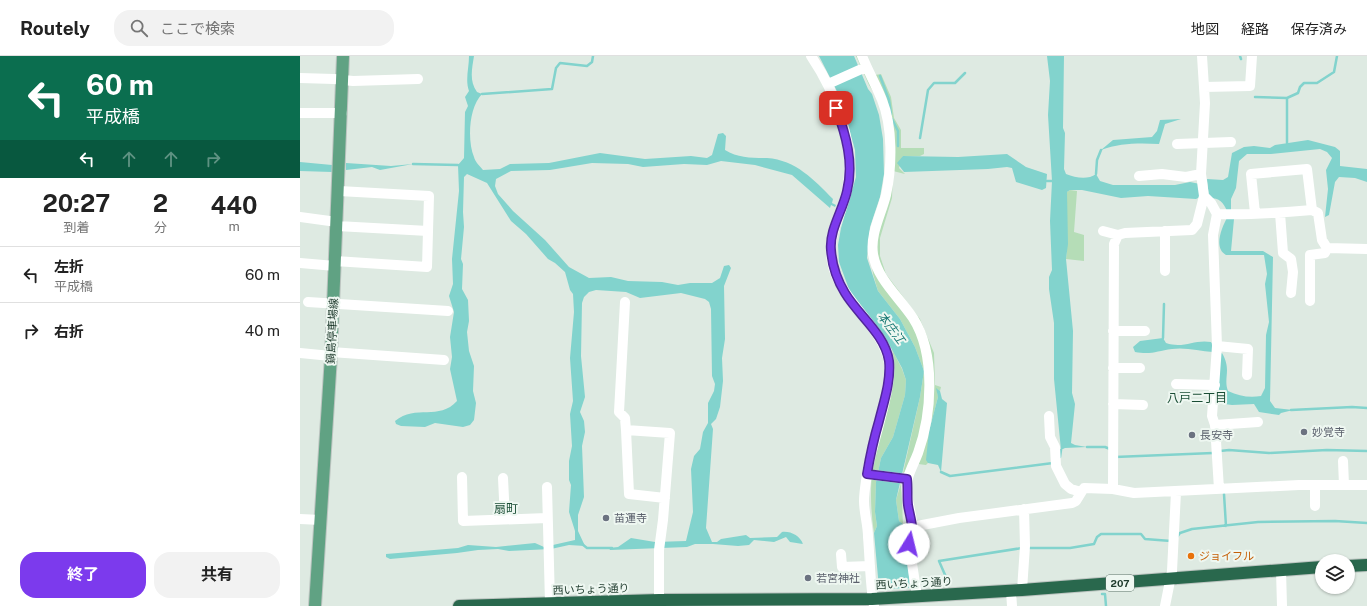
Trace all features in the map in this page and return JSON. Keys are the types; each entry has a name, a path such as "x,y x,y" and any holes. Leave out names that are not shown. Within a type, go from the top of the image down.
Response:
{"highway":[{"path":"1355,566 1367,565"},
{"name":"西いちょう通り","path":"459,606 659,600 720,603 873,602 917,596 1170,580 1315,568"}],"main road":[{"name":"鍋島停車場線","path":"315,606 331,354 339,191 343,56"}],"street":[{"path":"811,56 828,84 841,120 849,151 847,191 834,228 831,248 834,269 844,292 883,343 889,360 889,375 886,397 871,450 864,501 873,602"},
{"path":"862,56 883,101 890,134 891,153 886,195 874,237 873,253 877,269 913,319 926,347 930,394 929,402 918,452 907,479 908,505 912,527 912,538 909,544 917,596"},
{"path":"1103,231 1118,235 1125,233 1192,230 1198,224 1203,190 1201,174 1204,88 1202,56"},
{"path":"1204,88 1250,86 1252,56"},
{"path":"828,84 866,67"},
{"path":"300,78 353,81 418,79"},
{"path":"300,113 342,113"},
{"path":"1177,144 1231,142"},
{"path":"1255,213 1252,174 1307,169 1312,210"},
{"path":"1139,176 1162,174 1186,177 1201,174"},
{"path":"1203,190 1217,214 1213,235 1217,346 1212,416 1215,425 1219,489"},
{"path":"300,263 427,267 429,196 339,191"},
{"path":"1217,214 1255,213 1265,215 1280,212 1312,210 1318,213 1322,240 1327,248"},
{"path":"1280,212 1283,253 1291,259 1293,272 1291,293"},
{"path":"300,217 337,224 428,231"},
{"path":"1164,231 1165,271"},
{"path":"1113,489 1112,368 1114,244 1118,235"},
{"path":"1327,248 1367,249"},
{"path":"1310,301 1310,254 1325,253 1327,248"},
{"path":"308,302 329,302 333,305 448,311"},
{"path":"625,302 619,412 625,418 629,494 665,498"},
{"path":"1113,331 1145,331"},
{"path":"1217,346 1248,349 1247,375"},
{"path":"300,353 444,360"},
{"path":"1112,368 1140,368"},
{"path":"1176,384 1215,385"},
{"path":"1113,404 1142,405"},
{"path":"1049,416 1050,437 1055,447 1056,464 1065,484 1071,489 1081,492"},
{"path":"1215,425 1258,422"},
{"path":"626,430 670,433 659,550 659,600"},
{"path":"1343,461 1344,485"},
{"path":"867,474 907,479"},
{"path":"462,477 463,521 547,518"},
{"path":"504,478 505,520"},
{"path":"912,527 959,518 1072,503 1076,500 1084,488 1113,489 1134,493 1315,485 1367,485"},
{"path":"1315,485 1315,506"},
{"path":"547,487 550,603"},
{"path":"1166,606 1174,539 1176,492"},
{"path":"1012,606 1017,590 1025,548 1024,509"},
{"path":"300,519 321,520"},
{"path":"841,554 842,567 870,566"},
{"path":"1281,570 1282,606"}],"green space":[{"path":"856,56 866,56 875,75 881,74 891,97 894,118 901,130 901,148 924,148 924,154 920,156 903,156 899,168 905,174 893,171 892,198 880,238 880,256 886,274 920,319 934,353 935,385 941,387 940,391 937,389 938,397 929,431 928,463 926,465 918,464 903,473 920,397 924,371 915,347 900,319 878,291 873,274 870,248 883,196 888,142 880,102 869,85"},
{"path":"1070,190 1077,191 1074,232 1084,235 1084,261 1066,259 1066,209 1067,192"},
{"path":"892,349 906,380 905,395 893,437 881,458 876,482 875,512 877,526 874,533 871,485 877,442 892,390 894,363"},
{"path":"901,483 903,524 899,521 896,500"}],"water":[{"path":"469,56 474,56 472,79 474,88 477,92 482,94 474,107 472,115 470,124 470,142 476,162 483,170 500,169 510,164 549,163 600,153 645,159 691,156 707,158 712,155 718,134 723,133 726,136 725,150 730,153 751,158 767,158 777,160 796,167 811,178 833,199 832,203 836,205 835,207 831,205 830,208 792,175 755,165 721,161 707,165 684,164 643,167 628,164 592,163 550,170 511,171 496,179 495,186 498,194 513,211 545,240 569,267 589,278 611,277 628,281 662,282 678,285 690,283 712,283 720,278 724,266 729,265 731,268 724,286 725,339 722,358 723,381 720,407 716,419 711,424 713,429 706,528 712,542 746,535 750,538 777,537 782,532 785,532 792,533 797,536 803,544 790,542 786,537 774,542 754,540 749,545 738,546 695,544 687,547 610,550 609,548 618,547 631,538 655,542 686,541 693,512 691,469 694,456 700,449 703,432 708,423 708,403 714,391 715,384 712,376 711,309 709,302 705,299 681,293 640,298 626,292 596,290 589,292 584,297 582,303 581,356 585,397 580,412 584,421 585,432 582,446 584,497 578,515 578,531 585,546 569,545 551,549 509,551 498,549 478,550 390,559 386,557 386,554 458,548 468,545 496,547 535,543 544,547 575,540 575,531 569,512 571,485 569,480 569,461 572,446 570,414 573,401 570,358 574,312 573,294 570,290 565,272 548,259 526,234 511,221 487,183 467,174 464,177 464,227 461,259 463,264 462,289 468,300 469,321 467,332 469,351 474,366 473,391 476,403 474,420 470,425 463,427 435,423 425,427 401,426 396,424 395,421 403,416 419,412 435,412 443,410 450,407 457,401 450,369 452,357 450,337 454,312 449,296 453,284 452,259 459,191 458,165 464,158 465,112 468,106 465,97 469,91 467,78"},
{"name":"本庄江","path":"819,56 854,56 868,89 872,94 879,115 883,139 884,174 880,197 870,227 867,258 878,291 900,319 915,347 924,371 920,397 896,500 899,521 903,524 906,535 911,606 887,606 879,588 874,533 877,526 875,512 876,482 881,458 893,437 905,395 906,380 902,368 884,335 850,292 839,262 838,245 841,228 856,177 855,150 841,99"},
{"path":"1047,56 1064,56 1063,128 1065,133 1064,169 1066,174 1082,178 1096,174 1100,181 1113,185 1175,185 1190,182 1200,184 1200,197 1196,199 1148,196 1121,198 1082,190 1070,190 1067,192 1068,244 1066,259 1073,331 1072,393 1075,404 1071,443 1087,447 1065,448 1061,450 1054,379 1054,323 1049,289 1049,277 1052,270 1050,221 1052,181 1048,115 1050,81"},
{"path":"1181,119 1165,124 1159,144 1129,144 1101,150 1113,140 1152,137 1157,131 1160,120"},
{"path":"1308,140 1335,147 1340,151 1340,166 1367,169 1367,182 1355,178 1339,177 1335,182 1329,215 1325,217 1328,189 1326,170 1332,158 1327,152 1320,149 1271,154 1247,154 1239,161 1236,188 1231,199 1231,212 1227,211 1218,200 1209,198 1207,179 1223,180 1228,177 1232,153 1244,147 1254,146 1270,148 1275,145"},
{"path":"1007,154 1026,167 1047,174 1046,188 1042,190 1016,182 1012,168 1007,167 904,172 897,163 903,156 958,157"},
{"path":"300,162 332,165 332,172 300,171"},
{"path":"346,163 391,166 413,164 380,170 372,167 346,170"},
{"path":"1227,218 1234,219 1231,251 1263,251 1273,257 1270,401 1275,408 1293,410 1281,413 1279,415 1259,412 1254,404 1232,405 1217,403 1220,354 1222,353 1227,369 1226,382 1228,391 1244,396 1261,396 1265,388 1266,335 1269,322 1265,284 1267,274 1264,255 1226,255 1222,252 1219,243"},
{"path":"1163,338 1166,343 1172,345 1184,345 1205,341 1211,342 1214,347 1213,352 1177,349 1141,353 1135,352 1133,347 1140,341"},
{"path":"936,388 940,391 942,399 947,403 941,472 938,465 928,463 926,460 929,431 938,397"}],"pier":[{"path":"911,588 913,606 885,606 878,591 878,589"}],"waterway":[{"path":"482,94 552,89 556,68 560,63 587,66 592,62 593,56"},
{"path":"1287,143 1287,98 1298,93 1300,87 1304,83 1317,83 1334,72 1337,56"},
{"path":"920,138 928,90 934,83 955,83 965,73"},
{"path":"880,76 889,100 891,114"},
{"path":"1255,97 1287,98"},
{"path":"892,119 898,131 898,146"},
{"path":"1096,174 1097,160 1101,150"},
{"path":"413,164 458,165"},
{"path":"1047,181 1052,181"},
{"path":"1163,338 1164,304"},
{"path":"1291,410 1352,407 1367,408"},
{"path":"1087,447 1105,447 1110,449"},
{"path":"1060,457 1061,450"},
{"path":"1220,451 1229,450 1269,453 1327,450 1367,451"},
{"path":"1115,457 1213,453"},
{"path":"941,472 950,476 1053,463"},
{"path":"1224,494 1226,526"},
{"path":"1177,537 1180,533 1192,529 1258,522 1335,521 1367,523"},
{"path":"1027,548 1070,548 1094,544 1097,537 1101,534 1141,534 1145,539 1171,541"},
{"path":"582,544 587,548 612,548"},
{"path":"949,584 939,561 1022,548"},
{"path":"1102,594 1105,594 1106,606"}],"place":[{"name":"妙覚寺","path":"1304,432"},
{"name":"長安寺","path":"1192,435"},
{"name":"苗運寺","path":"606,518"},
{"name":"ジョイフル","path":"1191,556"},
{"name":"若宮神社","path":"808,578"}],"district":[{"name":"八戸二丁目","path":"1197,398"},
{"name":"扇町","path":"506,509"}],"route":[{"path":"836,108 841,120 849,151 850,173 847,191 834,228 831,248 834,269 844,292 883,343 889,360 889,375 886,397 878,421 867,474 907,479 908,505 912,527 912,538 909,544"}]}
